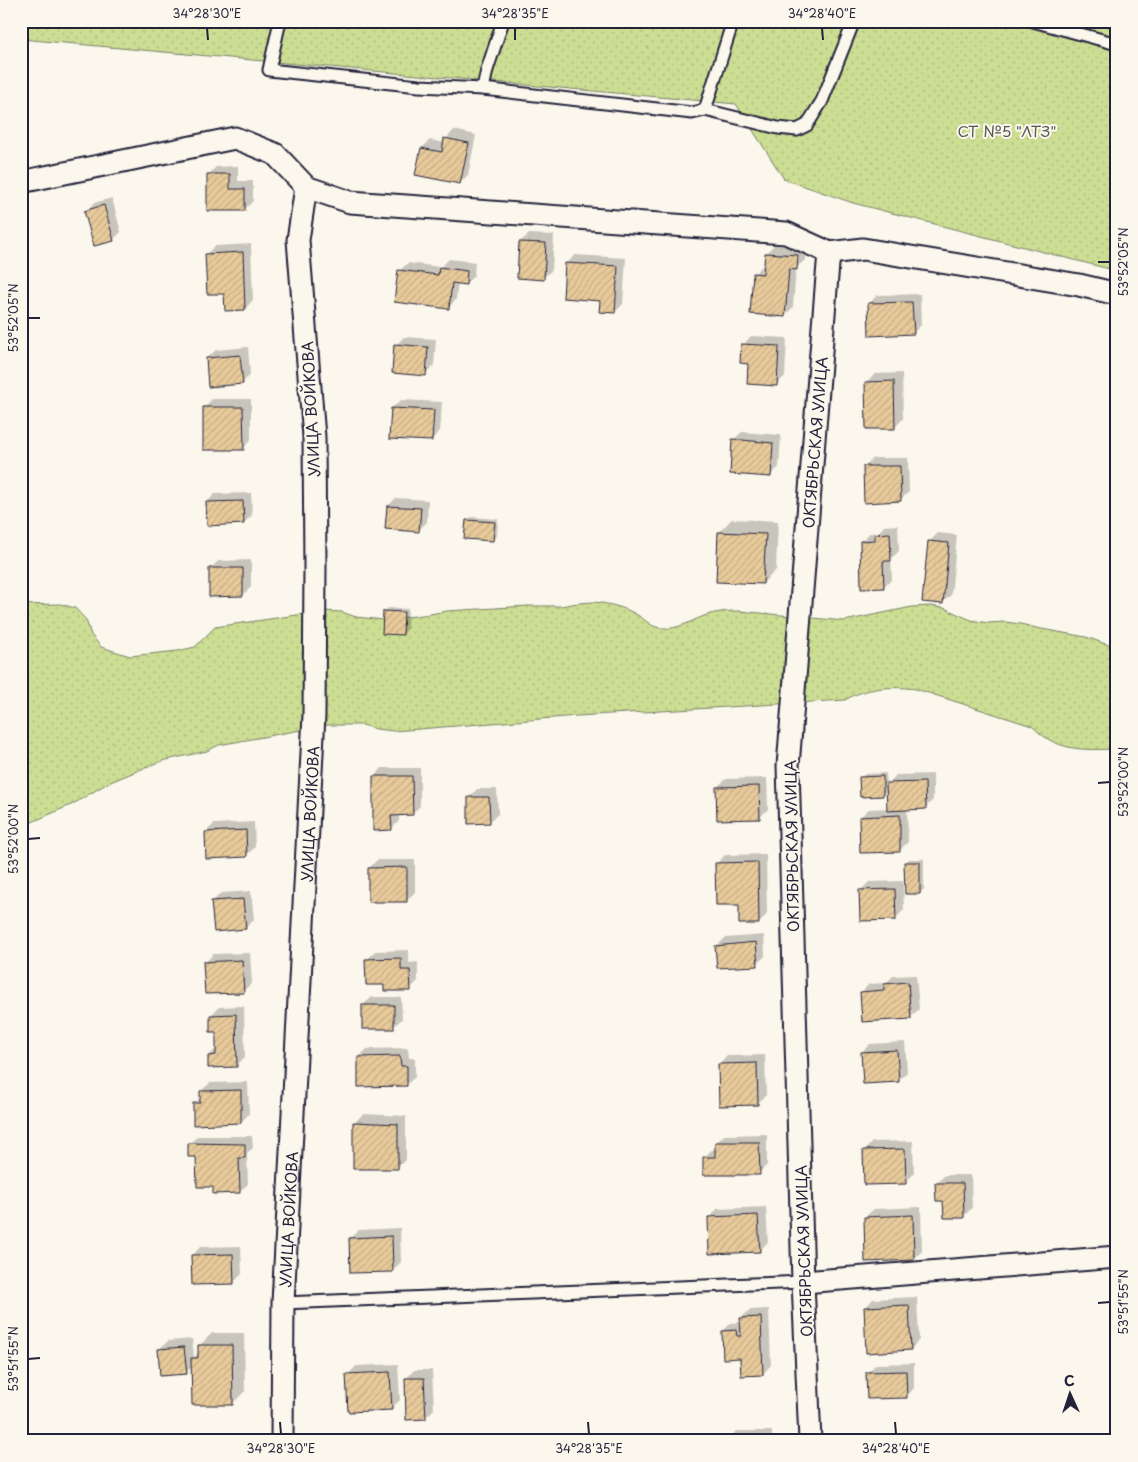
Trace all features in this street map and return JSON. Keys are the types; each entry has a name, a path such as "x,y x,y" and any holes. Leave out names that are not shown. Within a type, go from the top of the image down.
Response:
{"street":[{"path":"21,182 235,138 275,154 306,187 350,202 786,233 830,253 863,249 1079,285 1117,294"},
{"name":"УЛИЦА ВОЙКОВА","path":"282,1441 283,1303 314,715 314,437 298,240 306,187"},
{"name":"ОКТЯБРЬСКАЯ УЛИЦА","path":"810,1441 803,1282 788,766 830,253"},
{"path":"803,1282 1117,1257"}],"lane":[{"path":"280,21 269,70 419,86 483,89 692,113 705,110 778,128 797,130 807,125 822,101 854,21"},
{"path":"483,89 487,70 503,21"},
{"path":"705,110 733,21"},
{"path":"1032,21 1117,44"},
{"path":"283,1303 803,1282"}],"green space":[{"name":"СТ №5 \"ЛТЗ\"","path":"21,21 1117,21 1117,271 853,203 784,179 736,104 21,39"},
{"path":"594,602 623,608 659,628 679,626 708,615 726,612 739,611 844,621 912,607 930,606 944,608 971,620 988,623 1005,622 1021,624 1086,637 1117,648 1117,749 1071,748 1051,741 1032,726 916,689 897,688 879,688 862,692 845,700 577,716 393,731 363,725 328,725 219,745 207,751 162,761 108,783 73,804 21,827 21,605 60,604 75,608 86,620 91,635 101,647 130,656 178,651 195,647 215,627 324,611 342,612 356,617 384,620 447,611 561,606"}],"building":[{"path":"444,138 469,143 460,184 415,175 421,148 442,152"},
{"path":"207,174 230,174 230,189 245,189 245,211 207,211"},
{"path":"104,205 114,241 94,246 84,211"},
{"path":"519,242 546,243 544,280 517,278"},
{"path":"243,252 245,310 225,311 224,294 207,294 205,254"},
{"path":"765,253 798,255 797,270 789,269 785,317 750,314 753,273 763,274"},
{"path":"565,263 618,266 615,313 599,312 600,301 563,298"},
{"path":"439,267 467,271 466,285 452,283 449,309 394,302 398,270 438,275"},
{"path":"912,302 914,334 869,336 868,303"},
{"path":"394,344 428,347 426,376 392,373"},
{"path":"741,344 779,346 777,386 747,384 748,364 740,363"},
{"path":"240,355 243,384 208,387 206,358"},
{"path":"894,381 895,429 866,429 865,382"},
{"path":"203,407 243,407 244,450 203,450"},
{"path":"391,408 434,410 432,441 389,439"},
{"path":"732,439 773,443 771,477 730,474"},
{"path":"863,466 900,466 901,501 864,503"},
{"path":"243,501 244,524 207,526 206,502"},
{"path":"387,506 421,508 419,532 385,529"},
{"path":"466,520 495,522 493,541 464,539"},
{"path":"718,532 766,534 763,584 716,582"},
{"path":"890,533 891,561 883,561 884,588 861,589 860,541 875,540 875,534"},
{"path":"928,541 949,543 943,604 922,602"},
{"path":"209,568 243,568 243,596 209,597"},
{"path":"383,611 404,612 403,635 382,634"},
{"path":"373,776 412,776 413,815 391,816 392,830 373,831"},
{"path":"883,776 883,796 860,797 859,777"},
{"path":"925,782 926,809 887,811 886,783"},
{"path":"759,786 760,819 717,820 716,787"},
{"path":"468,797 489,797 490,823 468,824"},
{"path":"900,815 900,852 860,853 859,817"},
{"path":"246,830 247,857 206,859 205,832"},
{"path":"758,862 759,924 739,924 739,905 716,905 715,863"},
{"path":"904,862 920,862 920,894 905,894"},
{"path":"407,867 407,902 368,902 368,868"},
{"path":"895,889 896,920 860,921 859,890"},
{"path":"243,899 246,929 214,932 211,901"},
{"path":"756,942 758,966 717,968 715,946"},
{"path":"401,958 401,970 410,970 411,991 384,991 384,985 366,985 365,959"},
{"path":"242,960 244,993 205,994 203,962"},
{"path":"908,982 911,1019 862,1022 860,992 884,990 884,984"},
{"path":"362,1005 394,1005 394,1029 362,1029"},
{"path":"236,1014 237,1067 208,1068 208,1056 216,1055 216,1032 210,1032 210,1015"},
{"path":"897,1050 899,1082 863,1084 861,1052"},
{"path":"400,1056 401,1066 407,1066 407,1086 358,1087 358,1057"},
{"path":"757,1063 758,1105 719,1106 718,1064"},
{"path":"241,1090 241,1123 193,1125 193,1103 200,1103 200,1091"},
{"path":"353,1122 398,1124 398,1169 353,1169"},
{"path":"715,1142 759,1142 760,1175 703,1175 703,1157 715,1157"},
{"path":"188,1143 245,1144 245,1158 239,1158 240,1193 213,1194 213,1187 197,1187 196,1157 188,1157"},
{"path":"905,1149 906,1184 864,1185 863,1150"},
{"path":"935,1183 963,1183 964,1218 944,1218 943,1201 936,1201"},
{"path":"758,1215 760,1252 709,1254 708,1217"},
{"path":"913,1215 914,1260 865,1262 864,1217"},
{"path":"392,1236 393,1272 350,1273 349,1238"},
{"path":"233,1254 234,1284 192,1285 191,1255"},
{"path":"909,1305 911,1350 866,1353 864,1307"},
{"path":"761,1317 763,1375 741,1376 740,1358 723,1359 722,1331 736,1330 737,1336 741,1336 740,1318"},
{"path":"198,1345 232,1345 233,1405 192,1405 191,1358 198,1358"},
{"path":"184,1347 187,1374 160,1376 158,1349"},
{"path":"906,1371 907,1398 867,1399 866,1372"},
{"path":"390,1372 392,1410 348,1412 346,1374"},
{"path":"405,1378 424,1378 426,1419 406,1420"},
{"path":"727,1439 764,1439 764,1441 727,1441"}]}
